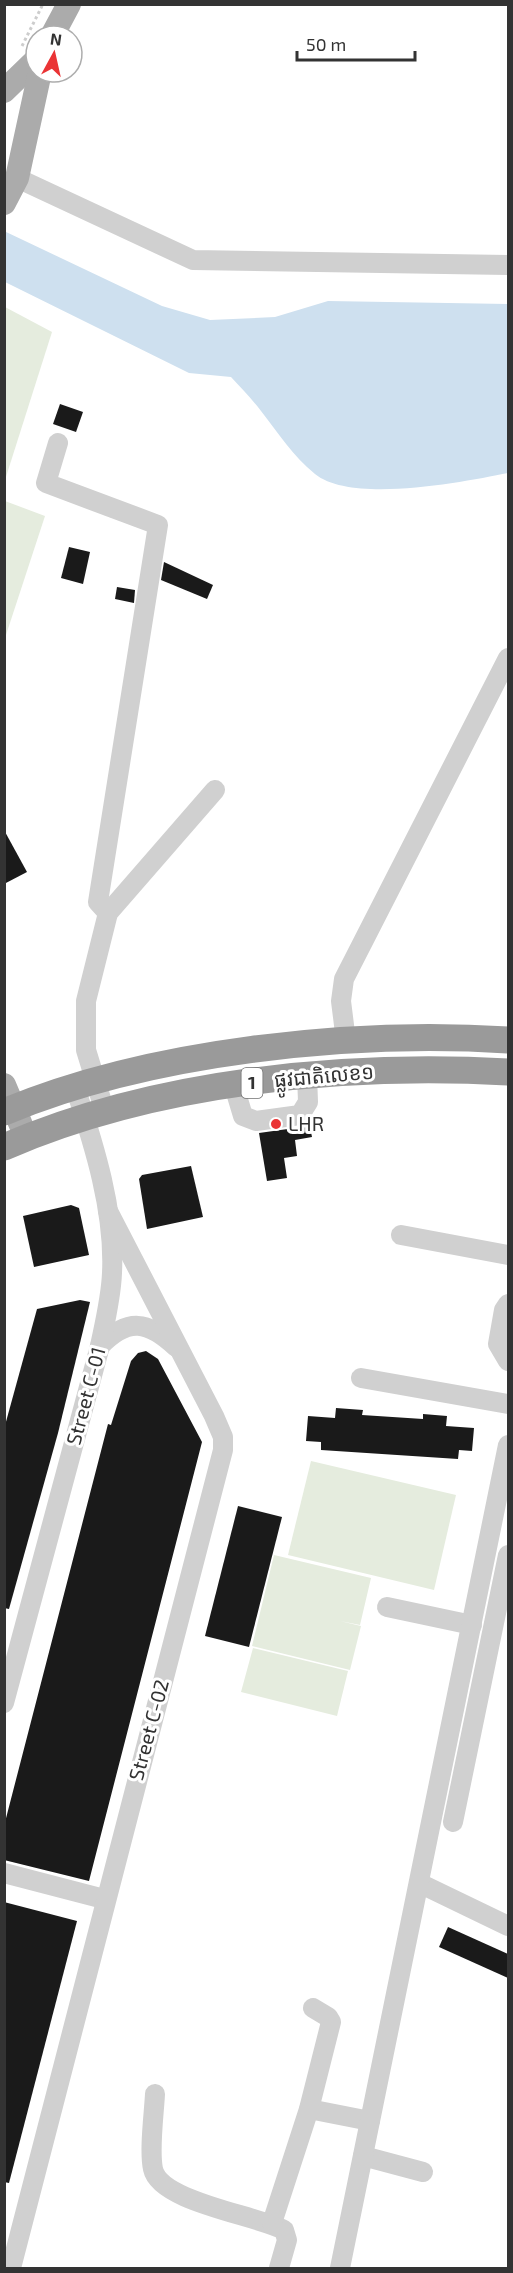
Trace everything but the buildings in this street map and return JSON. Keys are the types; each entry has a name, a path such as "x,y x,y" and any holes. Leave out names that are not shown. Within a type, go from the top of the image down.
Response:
{"highway":[{"name":"ផ្លូវជាតិលេខ១","path":"8,1102 230,1054 346,1041 424,1037 508,1040"},
{"name":"ផ្លូវជាតិលេខ១","path":"15,1142 95,1115 234,1086 307,1075 403,1069 508,1072"}],"main road":[{"path":"58,24 69,4"},
{"path":"4,92 24,59"},
{"path":"10,192 37,84"},
{"path":"8,1102 15,1142"}],"street":[{"path":"10,192 193,260 508,265"},
{"path":"58,443 46,483 158,525 98,902 108,913 215,790"},
{"path":"346,1041 341,1001 344,979 508,658"},
{"name":"Street C-01","path":"4,1703 100,1346 112,1273 108,1211 95,1115 84,1084 86,1001 108,913"},
{"path":"234,1086 243,1116 256,1121 300,1115 308,1102 307,1075"},
{"name":"Street C-02","path":"11,2268 223,1450 223,1437 219,1426 108,1211"},
{"path":"401,1235 508,1255"},
{"path":"508,1304 504,1310 498,1344 508,1361"},
{"path":"100,1346 114,1331 132,1326 147,1326 160,1333 182,1352"},
{"path":"361,1378 508,1404"},
{"path":"340,2268 508,1444"},
{"path":"453,1822 508,1555"},
{"path":"387,1607 472,1625"},
{"path":"450,1732 470,1737"},
{"path":"4,1873 105,1899"},
{"path":"419,1883 508,1926"},
{"path":"272,2223 309,2109 331,2022 328,2017 313,2008"},
{"path":"155,2094 153,2169 162,2187 210,2206 272,2223 284,2230 287,2240 279,2268"},
{"path":"309,2109 370,2121"},
{"path":"363,2157 423,2172"}],"path":[{"path":"37,24 44,4"}],"shaded area":[{"path":"5,307 52,332 5,480"},
{"path":"5,501 45,516 5,638"},
{"path":"311,1461 456,1495 434,1590 288,1555"},
{"path":"274,1555 371,1578 360,1625 340,1621 361,1626 350,1670 252,1646"},
{"path":"253,1648 348,1671 337,1716 241,1692"}],"water":[{"path":"4,231 162,306 210,320 275,317 328,301 508,304 508,473 409,488 354,488 332,483 315,474 300,460 231,377 189,373 5,282"}],"place":[{"name":"LHR","path":"276,1124"}]}
